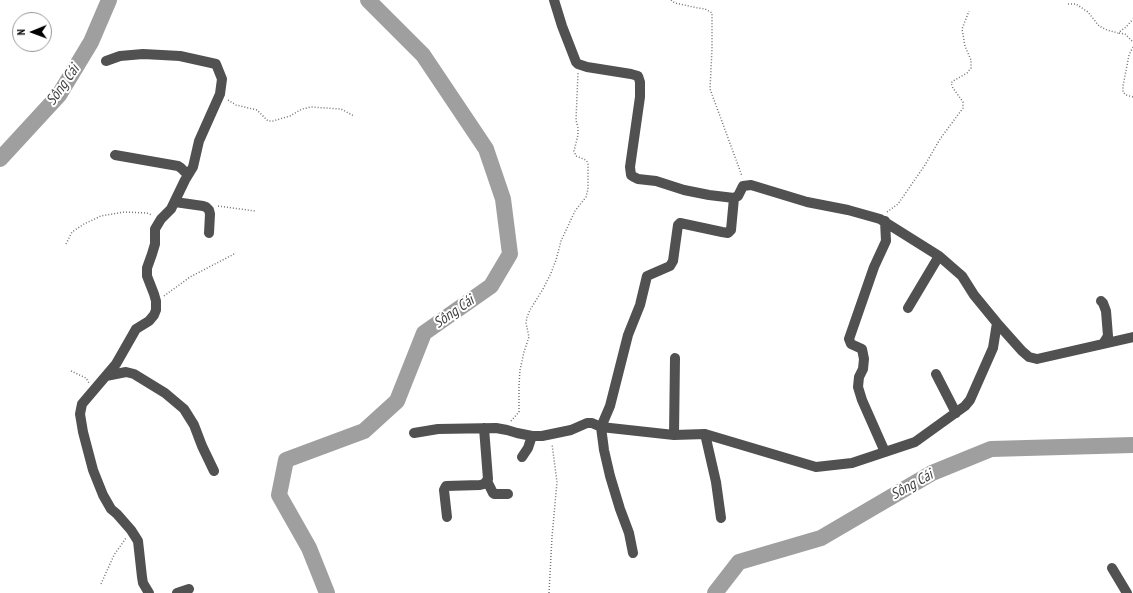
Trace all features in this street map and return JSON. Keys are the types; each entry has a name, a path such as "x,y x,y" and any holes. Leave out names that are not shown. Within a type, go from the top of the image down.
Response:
{"street":[{"path":"554,0 564,33 574,59 578,64 638,76 640,82 640,97 630,167 631,175 634,177 638,179 656,181 684,190 734,198 738,196 743,186 751,185 806,202 848,210 882,220 939,256 962,276 974,295 997,324 1029,357 1037,359 1133,337"},
{"path":"106,61 120,56 143,54 180,56 214,62 218,66 222,79 220,94 199,141 193,167 171,209 161,219 155,230 155,244 147,268 147,276 156,304 154,316 136,329 116,364 82,404 80,414 93,470 102,495 111,509 118,514 138,541 143,583 149,593"},
{"path":"115,155 178,166 188,175"},
{"path":"633,553 629,533 610,476 604,450 601,427 610,406 628,335 640,305 647,276 670,266 673,261 678,225 680,223 728,233 731,230 734,198"},
{"path":"175,202 206,207 210,214 208,233"},
{"path":"882,220 886,241 874,267 849,339 851,344 862,349 864,359 863,369 859,377 858,387 862,400 885,452"},
{"path":"908,308 939,256"},
{"path":"1101,301 1106,311 1108,336 1103,344"},
{"path":"414,433 438,429 496,428 532,436 551,435 571,430 587,423 592,423 601,427 674,435 705,434 816,467 852,463 915,442 965,406 970,400 993,348 997,324"},
{"path":"674,435 675,358"},
{"path":"106,376 126,372 134,374 165,394 184,409 194,425 214,472"},
{"path":"936,374 956,413"},
{"path":"484,428 487,481 494,494 508,494"},
{"path":"705,434 716,482 721,518"},
{"path":"522,457 528,448 532,436"},
{"path":"447,517 444,490 446,486 480,485 487,481"},
{"path":"1112,568 1127,593"},
{"path":"177,593 189,589"}],"path":[{"path":"671,0 675,3 712,13 710,89 744,180 743,186"},
{"path":"1068,4 1076,4 1088,12 1098,26 1107,30 1125,34 1133,42"},
{"path":"882,220 898,204 925,165 940,139 963,108 963,102 951,83 967,73 971,68 962,29 969,11"},
{"path":"1118,33 1133,19"},
{"path":"1133,47 1129,55 1123,92 1126,95 1133,97"},
{"path":"507,430 512,419 519,412 520,370 529,337 526,323 527,317 551,273 561,241 575,211 586,197 588,188 588,163 586,160 576,156 574,151 578,135 576,120 578,64"},
{"path":"220,94 236,105 257,110 268,120 273,121 290,116 302,108 311,107 341,108 354,116"},
{"path":"206,207 216,206 255,211"},
{"path":"66,244 72,232 84,224 101,216 124,212 147,213 161,219"},
{"path":"156,304 161,298 190,278 236,253"},
{"path":"71,371 86,378 92,392"},
{"path":"549,593 552,537 558,482 551,435"},
{"path":"101,584 114,555 131,530"}],"waterway":[{"name":"Sông Cái","path":"0,159 59,95 91,42 109,0"},
{"name":"Sông Cái","path":"327,593 309,548 279,495 286,460 364,431 397,401 424,333 491,286 510,254 503,199 486,149 423,55 368,0"},
{"name":"Sông Cái","path":"715,593 739,562 821,538 932,473 991,449 1133,445"}]}
